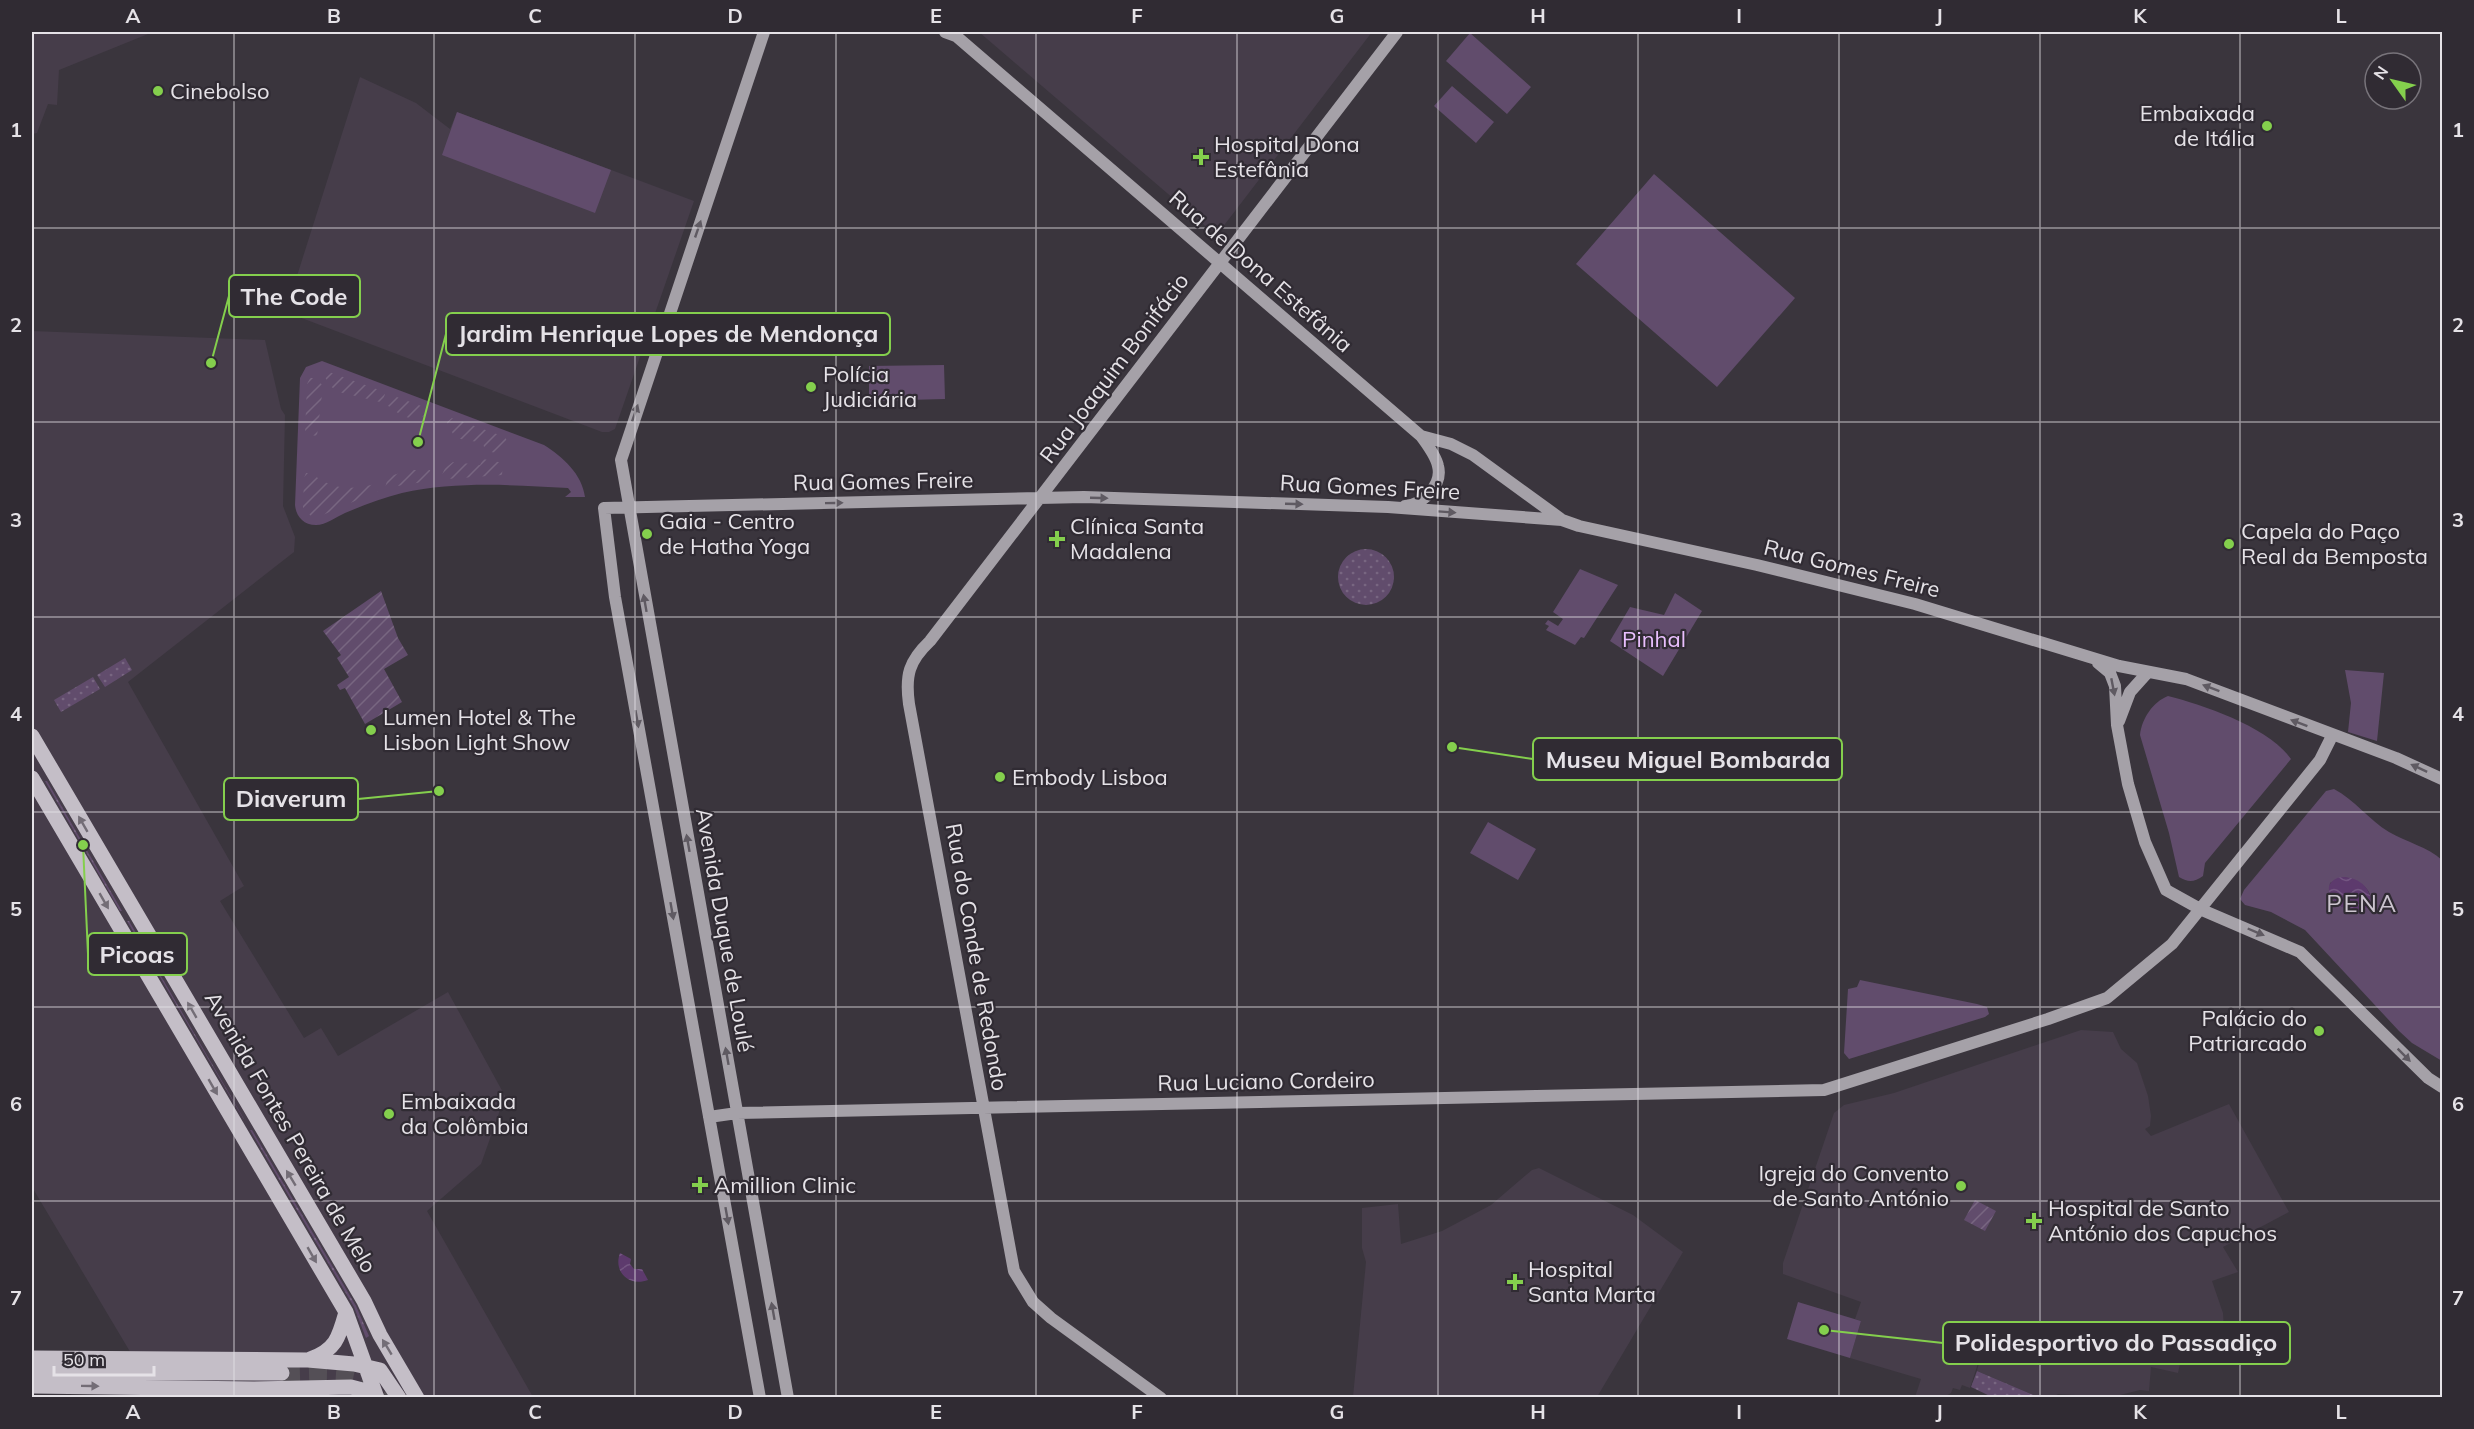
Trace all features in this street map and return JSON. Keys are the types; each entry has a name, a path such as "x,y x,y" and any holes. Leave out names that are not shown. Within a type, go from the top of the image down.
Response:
{"main road":[{"name":"Avenida Fontes Pereira de Melo","path":"32,736 364,1301 380,1335 417,1398"},
{"name":"Avenida Fontes Pereira de Melo","path":"32,778 346,1312 377,1398"},
{"path":"308,1360 323,1354 335,1342 346,1312"},
{"path":"32,1358 308,1360 380,1370 399,1398"},
{"path":"32,1372 282,1373"},
{"path":"32,1386 253,1389 351,1387 370,1392 377,1398"}],"street":[{"name":"Avenida Duque de Loulé","path":"764,32 623,450 621,470 788,1396"},
{"name":"Rua de Dona Estefânia","path":"945,32 956,36 1421,436 1451,444 1473,455 1562,520"},
{"name":"Rua Joaquim Bonifácio","path":"1041,498 1397,32"},
{"path":"1388,507 1409,506 1428,495 1435,484 1438,465 1421,436"},
{"name":"Rua Gomes Freire","path":"709,1117 615,593 604,508 1084,497 1388,507 1562,520 1915,604 2092,658 2198,683 2332,736 2382,753 2442,779"},
{"name":"Rua do Conde de Redondo","path":"1041,498 930,641 915,656 908,677 909,704 1014,1271 1033,1302 1051,1318 1161,1398"},
{"path":"2092,658 2110,673 2115,686 2117,725 2128,784 2145,842 2163,885 2173,896 2300,952 2423,1074 2442,1087"},
{"path":"2117,725 2130,692 2148,672"},
{"name":"Rua Luciano Cordeiro","path":"709,1117 737,1113 1824,1090 2107,998 2172,944 2202,910 2320,760 2332,736"},
{"path":"709,1117 760,1397"}],"shaded area":[{"path":"32,32 153,32 59,70 57,105 48,104 37,133 32,134"},
{"name":"Hospital Dona Estefânia","path":"979,32 1372,32 1222,228 1216,232 1209,229"},
{"path":"360,77 416,103 450,129 457,112 694,201 615,429 602,432 293,313 290,298"},
{"path":"32,331 265,340 281,409 285,415 283,506 295,537 294,552 128,682 244,886 220,901 304,1038 321,1028 338,1056 448,992 505,1096 481,1164 427,1211 533,1397 157,1397 32,1187"},
{"name":"Hospital de Santo António dos Capuchos","path":"2081,1030 2113,1032 2121,1049 2137,1063 2148,1096 2151,1116 2150,1126 2145,1129 2151,1136 2229,1104 2289,1212 2223,1247 2238,1272 2212,1281 2223,1313 2225,1346 2185,1341 2178,1373 2151,1367 2149,1391 2140,1390 2112,1397 2058,1394 2053,1397 2038,1397 1977,1371 1982,1351 1970,1388 1962,1385 1960,1390 1953,1388 1951,1393 1944,1397 1915,1397 1921,1379 1850,1358 1861,1321 1855,1319 1861,1302 1783,1274 1783,1263 1834,1113 1844,1105 1894,1093"},
{"name":"Hospital Santa Marta","path":"1539,1168 1633,1215 1683,1252 1597,1397 1353,1397 1366,1262 1362,1248 1362,1208 1398,1204 1401,1244 1442,1231 1491,1205 1532,1170"}],"green space":[{"path":"1470,33 1531,87 1507,114 1446,61"},
{"path":"1452,86 1494,122 1476,143 1434,106"},
{"path":"457,112 611,170 595,213 442,155"},
{"path":"1654,174 1795,298 1717,387 1576,264"},
{"path":"322,361 544,445 558,455 576,474 585,497 565,497 571,492 568,488 464,485 402,493 359,507 323,524 304,522 297,513 295,505 300,378 306,367"},
{"path":"944,365 945,399 869,401 869,366"},
{"path":"329,372 382,391 385,394 383,400 380,402 339,392 330,386 325,377 325,373"},
{"path":"310,378 316,378 323,386 317,436 305,434 307,384"},
{"path":"394,396 424,407 426,415 421,418 410,418 401,414 387,405 390,397"},
{"path":"452,418 505,437 507,441 505,452 503,454 485,451 483,443 455,438 447,422"},
{"path":"483,459 503,463 502,475 447,479 442,475 445,468 453,462 480,465"},
{"path":"408,470 430,470 432,477 429,481 385,488 388,477"},
{"path":"306,473 329,484 342,487 355,488 375,484 378,491 318,517 312,517 303,508"},
{"path":"1366,549 1386,557 1394,577 1386,597 1366,605 1346,597 1338,577 1346,557"},
{"path":"1580,569 1618,585 1584,638 1581,637 1575,645 1546,630 1549,626 1545,624 1548,620 1558,626 1563,619 1553,612"},
{"path":"381,591 398,638 408,655 384,669 402,702 365,724 345,688 340,690 337,685 349,677 337,658 341,655 323,631"},
{"name":"Pinhal","path":"1675,593 1702,611 1663,676 1610,641 1630,607 1664,615"},
{"path":"125,658 132,670 105,687 97,675"},
{"path":"2345,670 2384,673 2377,741 2348,732 2351,703"},
{"path":"93,677 100,689 61,712 54,700"},
{"path":"2168,696 2235,719 2268,737 2291,759 2205,863 2203,876 2191,881 2179,877 2169,833 2140,735 2149,711"},
{"path":"45,781 47,781 122,911 120,911"},
{"path":"2334,789 2389,832 2442,860 2442,1061 2412,1043 2399,1031 2305,930 2271,912 2245,905 2240,899 2244,890 2326,791","holes":["2341,877 2360,883 2369,892 2371,897 2365,909 2345,908 2335,902 2332,897 2330,883"]},
{"path":"1488,822 1536,849 1518,880 1470,853"},
{"path":"127,921 129,921 244,1119 243,1118"},
{"path":"1860,980 1977,1004 1987,1007 1989,1014 1849,1059 1844,1053 1848,989 1857,987"},
{"path":"250,1130 356,1306 369,1336 366,1338 354,1307"},
{"path":"1975,1200 1996,1211 1985,1231 1964,1220"},
{"path":"1798,1302 1861,1321 1850,1358 1787,1339"},
{"path":"1977,1371 2038,1397 1992,1397 1971,1387"}],"water":[{"path":"2341,877 2352,878 2364,885 2371,899 2367,908 2358,911 2349,910 2334,900 2329,887 2333,881"},
{"path":"620,1253 631,1259 630,1264 634,1269 642,1269 648,1280 641,1282 629,1280 624,1276 619,1266"}],"tunnel":[{"path":"282,1373 326,1372 355,1375 381,1387 391,1398"}],"place":[{"name":"Cinebolso","path":"158,91"},
{"name":"Embaixada de Itália","path":"2267,126"},
{"name":"Hospital Dona Estefânia","path":"1201,157"},
{"name":"The Code","path":"211,363"},
{"name":"Polícia Judiciária","path":"811,387"},
{"name":"Jardim Henrique Lopes de Mendonça","path":"418,442"},
{"name":"Gaia - Centro de Hatha Yoga","path":"647,534"},
{"name":"Clínica Santa Madalena","path":"1057,539"},
{"name":"Capela do Paço Real da Bemposta","path":"2229,544"},
{"name":"Lumen Hotel & The Lisbon Light Show","path":"371,730"},
{"name":"Museu Miguel Bombarda","path":"1452,747"},
{"name":"Embody Lisboa","path":"1000,777"},
{"name":"Diaverum","path":"439,791"},
{"name":"Picoas","path":"83,845"},
{"name":"Palácio do Patriarcado","path":"2319,1031"},
{"name":"Embaixada da Colômbia","path":"389,1114"},
{"name":"Amillion Clinic","path":"700,1185"},
{"name":"Igreja do Convento de Santo António","path":"1961,1186"},
{"name":"Hospital de Santo António dos Capuchos","path":"2034,1221"},
{"name":"Hospital Santa Marta","path":"1515,1282"},
{"name":"Polidesportivo do Passadiço","path":"1824,1330"}],"district":[{"name":"PENA","path":"2362,903"}]}
